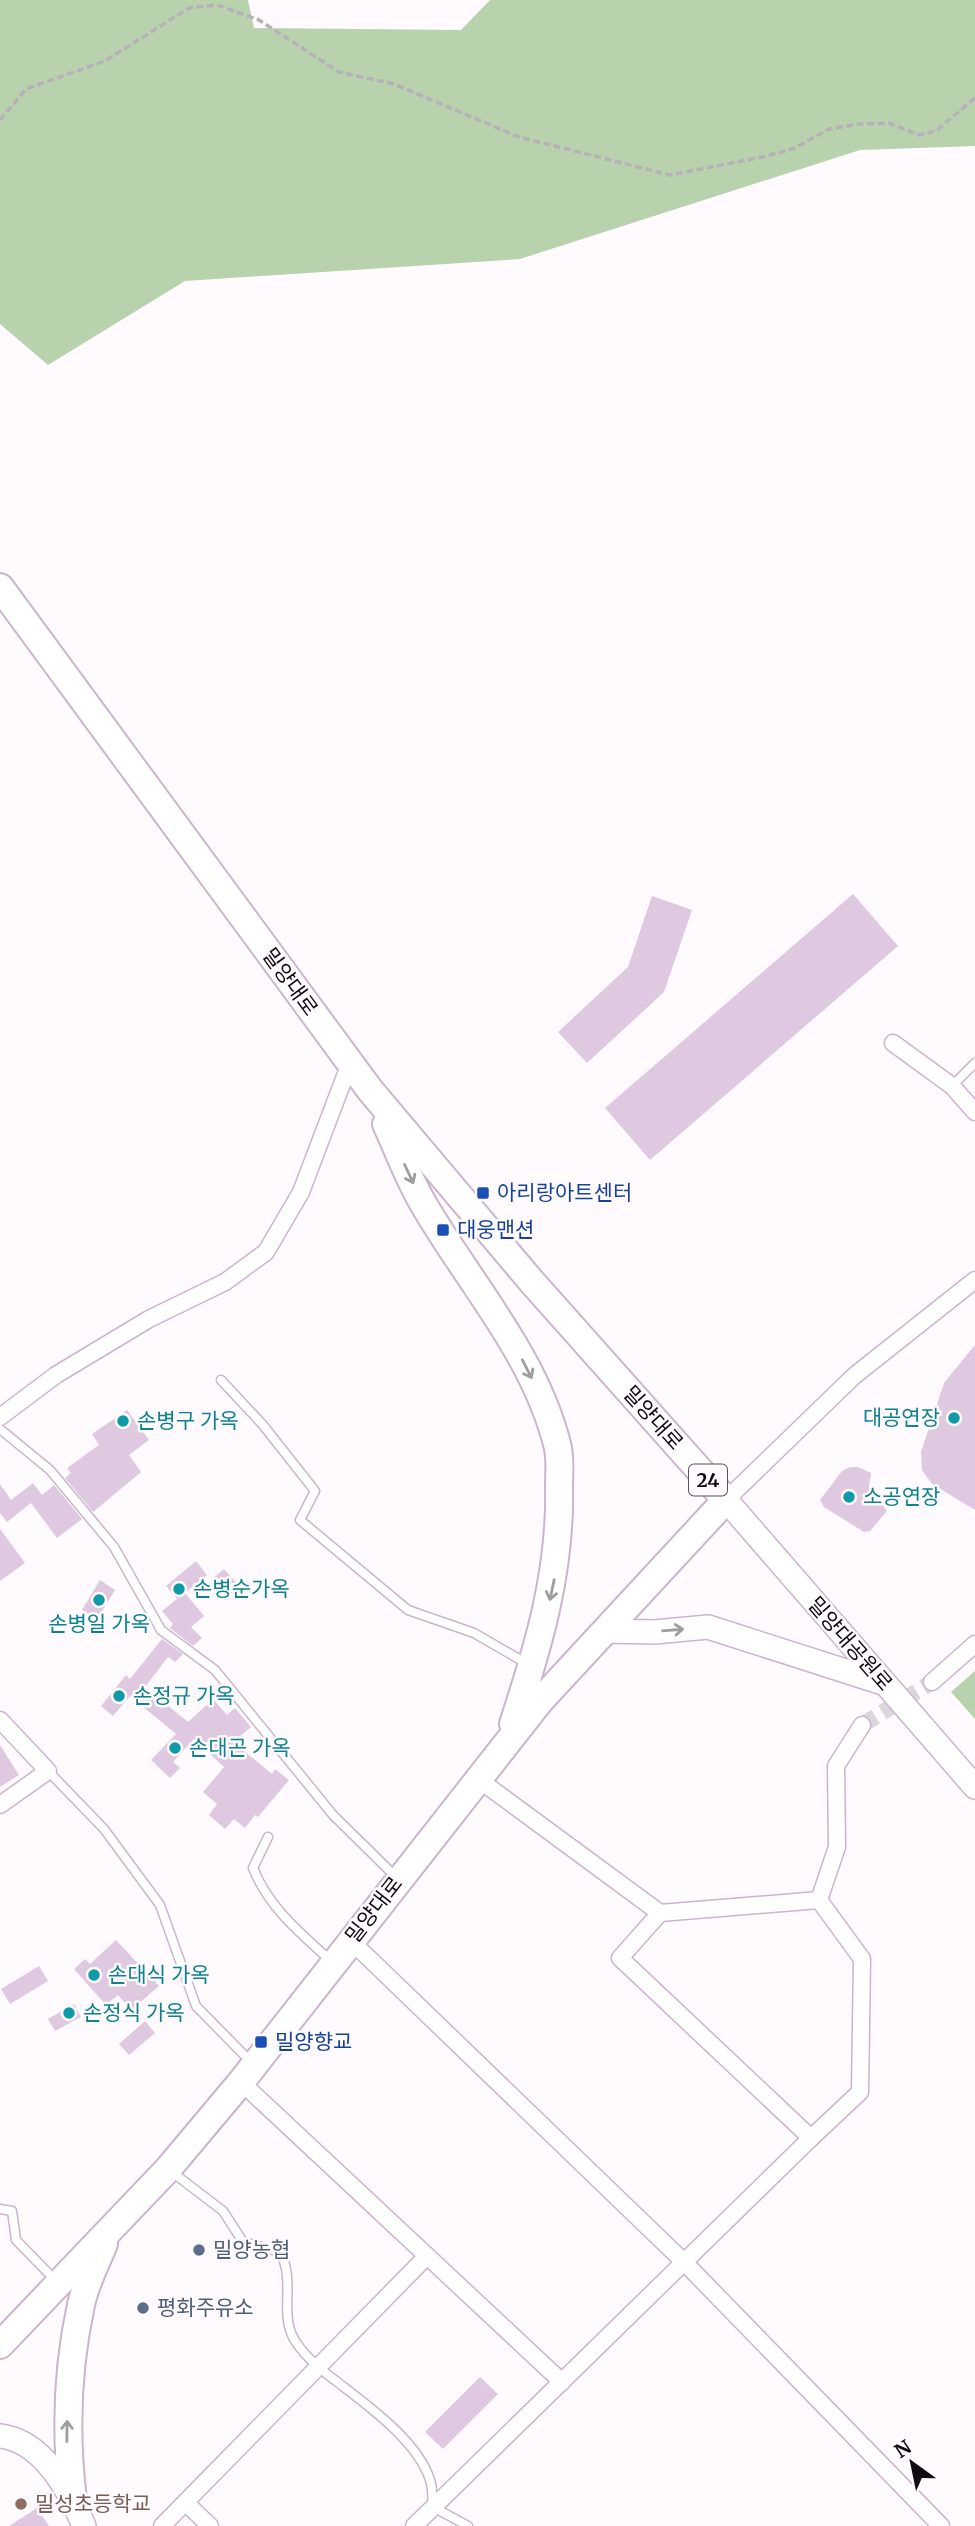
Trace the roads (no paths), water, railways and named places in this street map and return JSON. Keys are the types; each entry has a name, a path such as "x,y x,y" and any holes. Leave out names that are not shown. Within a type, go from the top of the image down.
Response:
{"main road":[{"name":"밀양대로","path":"0,587 370,1090 532,1282 726,1500 540,1701 247,2073 168,2169 0,2345"},
{"path":"370,1090 423,1204 507,1330 539,1394 558,1447 559,1504 555,1572 532,1666 508,1740"},
{"name":"밀양대공원로","path":"726,1500 975,1787"},
{"path":"604,1631 654,1632 708,1627 885,1684"},
{"path":"72,2499 67,2448 68,2397 76,2337 81,2303 108,2232"},
{"path":"0,2436 15,2438 44,2459 72,2499 84,2526"}],"street":[{"path":"893,1043 952,1086 975,1112"},
{"path":"0,1417 56,1375 149,1318 225,1282 265,1252 301,1192 350,1063"},
{"path":"726,1500 854,1376 975,1280"},
{"path":"932,1682 975,1644"},
{"path":"0,1720 48,1771 0,1805"},
{"path":"819,1900 837,1847 836,1766 862,1726"},
{"path":"478,1779 660,1913 819,1900"},
{"path":"414,2526 860,2092 862,1959 819,1900"},
{"path":"660,1913 620,1958 811,2138"},
{"path":"350,1940 684,2262 941,2526"},
{"path":"247,2073 427,2256 562,2382"},
{"path":"162,2526 427,2256"},
{"path":"186,2503 210,2526"}],"lane":[{"path":"952,1086 975,1063"},
{"path":"221,1380 263,1425 315,1491 300,1520 408,1610 474,1633 532,1666"},
{"path":"0,1429 50,1470 114,1547 161,1630 215,1670 333,1815 398,1879"},
{"path":"48,1771 104,1829 160,1905 196,2006 247,2073"},
{"path":"268,1837 253,1868 262,1891 287,1922 333,1963"},
{"path":"168,2169 222,2211 243,2242 280,2252 289,2268 288,2310 294,2339 318,2367 375,2411 409,2445 430,2480 433,2507 468,2526"},
{"path":"0,2209 12,2211 16,2240 59,2284"}],"tunnel":[{"path":"862,1725 932,1682"}],"place":[{"name":"아리랑아트센터","path":"483,1193"},
{"name":"대웅맨션","path":"443,1230"},
{"name":"대공연장","path":"954,1418"},
{"name":"손병구 가옥","path":"123,1421"},
{"name":"소공연장","path":"849,1497"},
{"name":"손병순가옥","path":"179,1589"},
{"name":"손병일 가옥","path":"99,1600"},
{"name":"손정규 가옥","path":"119,1696"},
{"name":"손대곤 가옥","path":"175,1748"},
{"name":"손대식 가옥","path":"94,1975"},
{"name":"손정식 가옥","path":"69,2013"},
{"name":"밀양향교","path":"261,2042"},
{"name":"밀양농협","path":"199,2250"},
{"name":"평화주유소","path":"143,2308"},
{"name":"밀성초등학교","path":"21,2504"}]}
